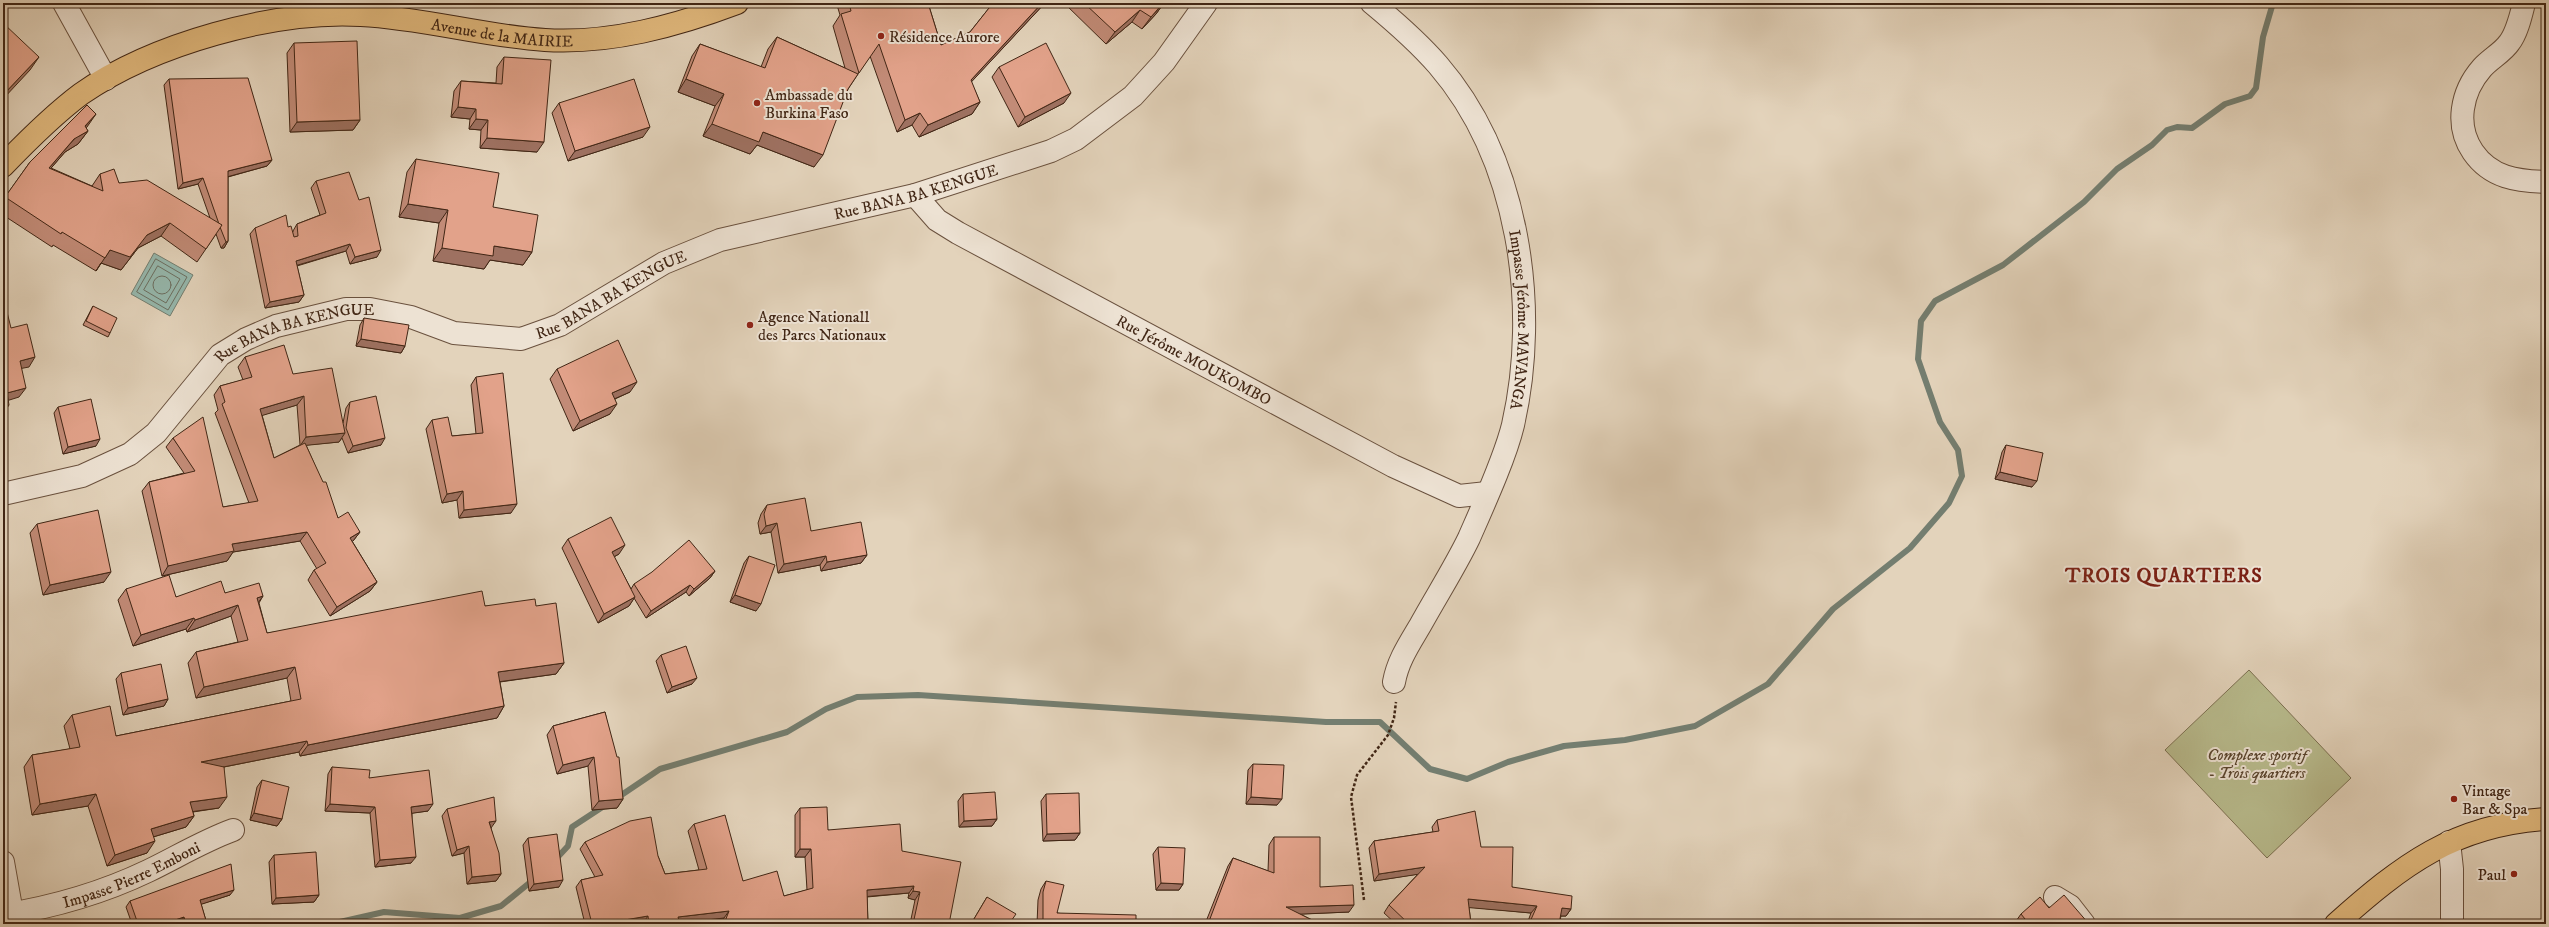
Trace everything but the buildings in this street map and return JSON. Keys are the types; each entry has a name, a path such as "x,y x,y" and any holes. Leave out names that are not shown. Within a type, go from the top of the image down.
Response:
{"main road":[{"name":"Avenue de la MAIRIE","path":"3,166 81,94 106,79 144,60 235,27 322,14 360,15 544,40 587,40 656,28 707,14 737,3"},
{"path":"2336,924 2379,885 2417,858 2449,842 2484,828 2546,819"}],"street":[{"path":"64,3 106,79"},
{"name":"Rue BANA BA KENGUE","path":"3,494 82,476 130,454 156,433 220,356 246,339 276,326 346,309 370,310 411,317 454,334 521,339 560,325 664,263 720,240 914,194 1051,151 1076,139 1133,96 1164,62 1206,3"},
{"name":"Impasse Jérôme MAVANGA","path":"1372,3 1416,42 1439,67 1470,111 1487,145 1502,183 1513,221 1519,252 1524,293 1523,338 1518,395 1513,426 1487,493 1455,564 1401,658 1394,690"},
{"path":"2524,3 2509,43 2481,69 2467,91 2461,118 2463,131 2470,148 2487,168 2501,176 2546,182"},
{"name":"Rue Jérôme MOUKOMBO","path":"914,194 937,220 958,233 1393,466 1459,496 1487,493"},
{"name":"Impasse Pierre Emboni","path":"8,914 50,907 115,885 174,857 205,840 233,830"},
{"path":"2449,842 2452,869 2452,924"},
{"path":"3,862 8,914"},
{"path":"2055,897 2070,906 2084,924"}],"path":[{"path":"1364,900 1352,797 1357,775 1372,758 1388,735 1394,718 1394,690"}],"green space":[{"name":"Complexe sportif - Trois quartiers","path":"2249,670 2351,778 2267,858 2165,750"}],"water":[{"path":"154,253 193,275 170,316 131,294"}],"waterway":[{"path":"617,798 660,769 787,732 826,709 857,697 918,695 1326,722 1380,722 1430,769 1467,779 1508,762 1564,746 1625,740 1695,726 1768,684 1833,609 1910,548 1949,503 1962,476 1958,450 1940,422 1918,359 1921,321 1935,301 2003,265 2084,202 2117,169 2152,145 2167,130 2177,127 2192,128 2225,104 2250,96 2256,88 2263,37 2273,3"},
{"path":"555,860 568,846 572,827 604,806"},
{"path":"331,924 384,912 460,918 501,906 533,880"}],"place":[{"name":"Résidence Aurore","path":"881,36"},
{"name":"Ambassade du Burkina Faso","path":"757,103"},
{"name":"Agence Nationall des Parcs Nationaux","path":"750,325"},
{"name":"Vintage Bar & Spa","path":"2454,799"},
{"name":"Paul","path":"2514,874"}],"district":[{"name":"TROIS QUARTIERS","path":"2164,575"}]}
